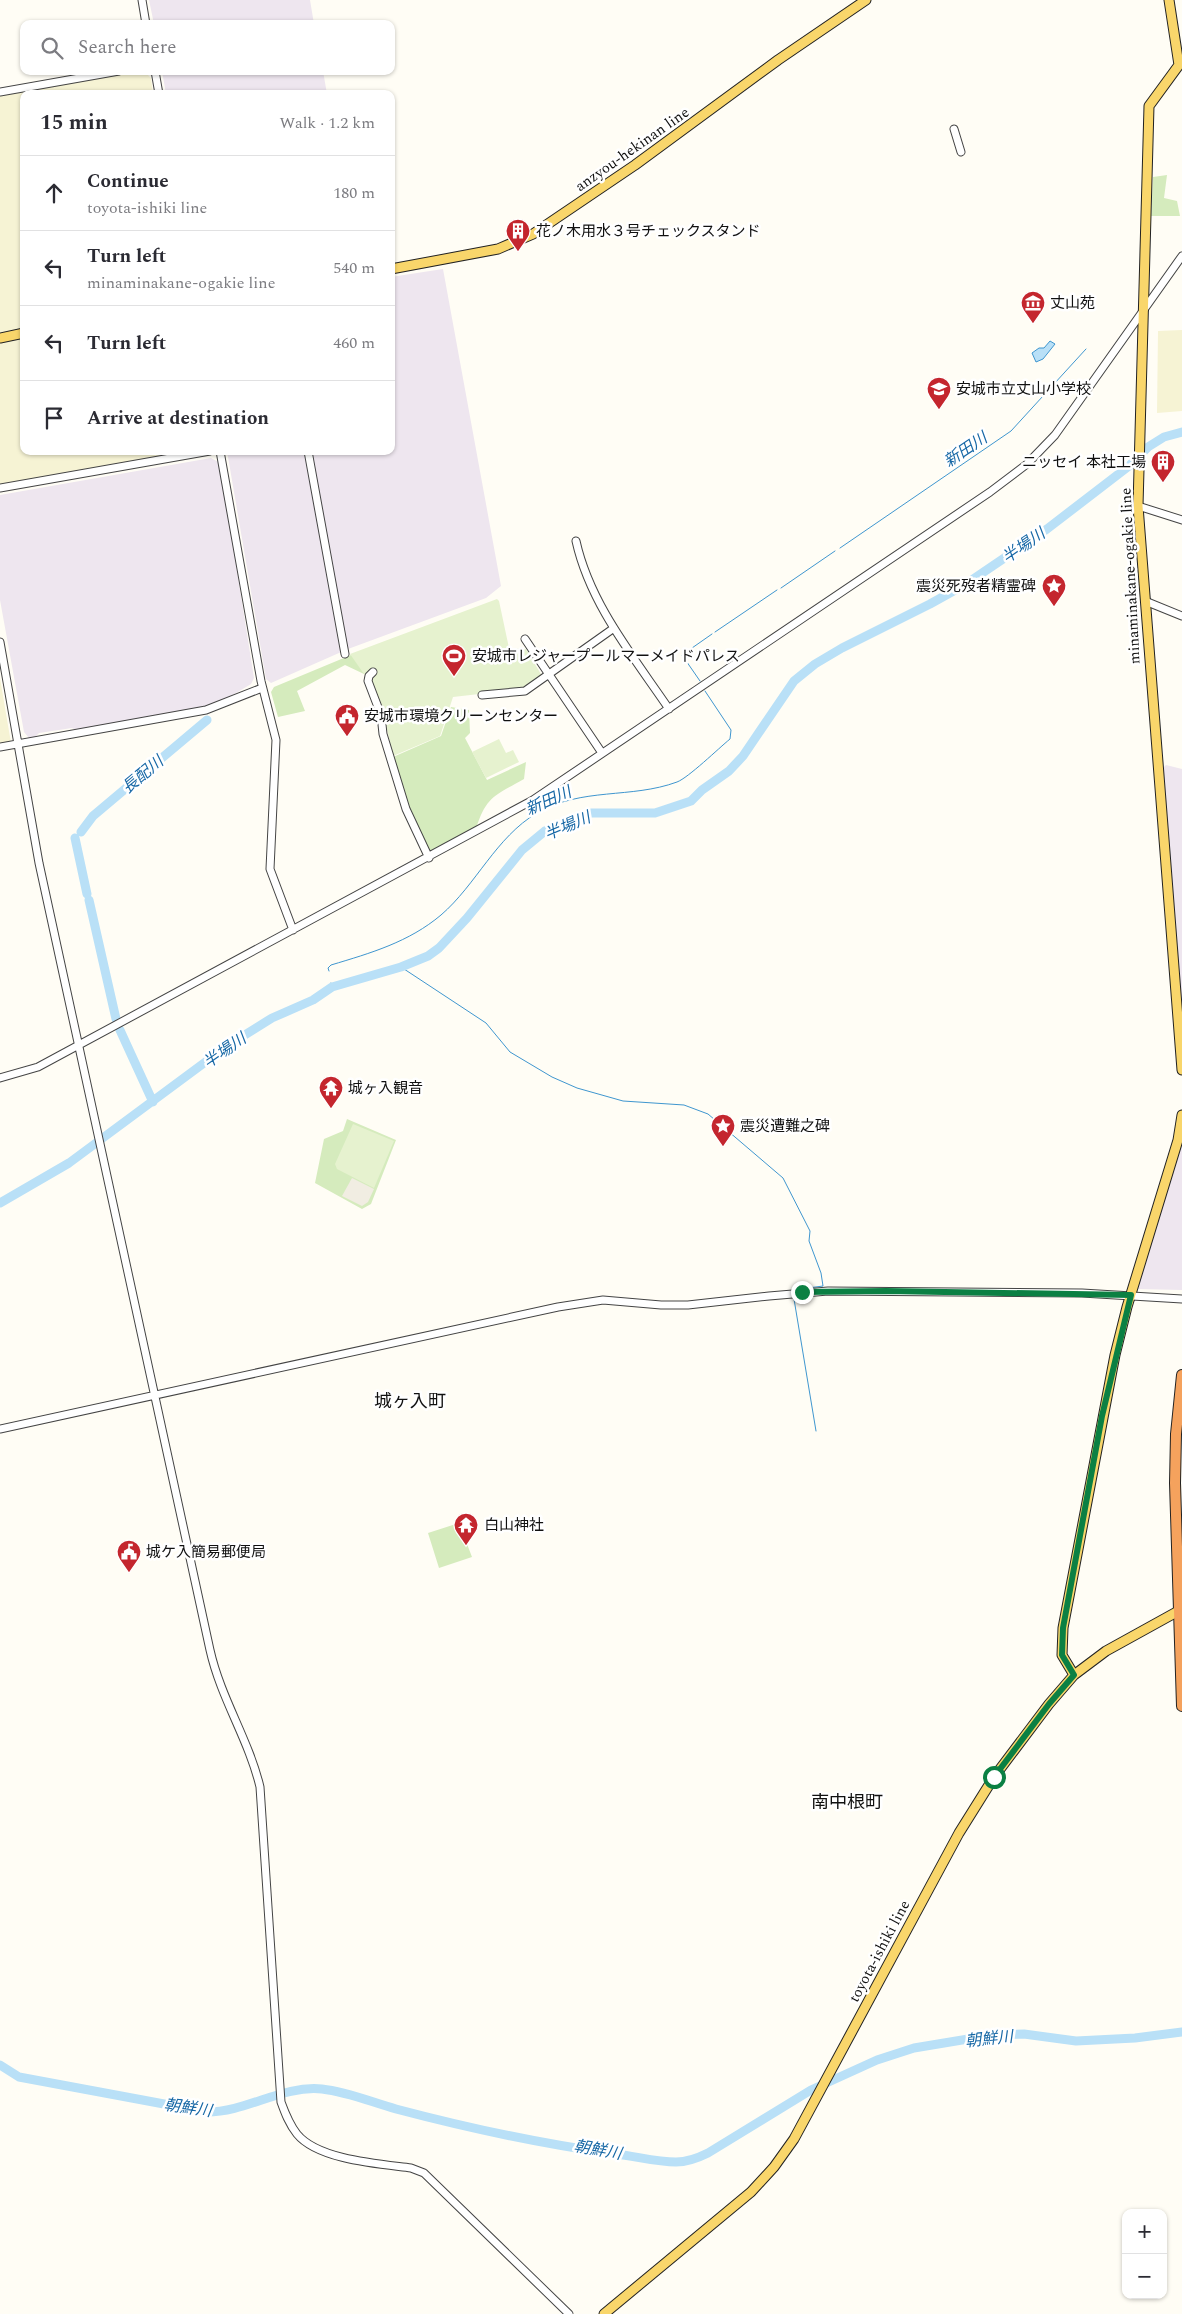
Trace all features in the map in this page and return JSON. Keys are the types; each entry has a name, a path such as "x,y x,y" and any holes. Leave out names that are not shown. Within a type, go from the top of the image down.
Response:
{"highway":[{"path":"1182,1375 1175,1446 1182,1706"}],"main road":[{"name":"anzyou-hekinan line","path":"395,268 498,249 533,234 635,165 778,60 866,0"},
{"name":"minaminakane-ogakie line","path":"1169,0 1178,65 1149,106 1138,506 1182,1070"},
{"path":"0,338 20,334"},
{"path":"1074,1675 1062,1655 1063,1628 1102,1416 1131,1295 1178,1140 1182,1115"},
{"name":"toyota-ishiki line","path":"604,2314 760,2183 787,2150 973,1808 1049,1704 1074,1675 1106,1651 1180,1610"}],"street":[{"path":"142,0 145,20"},
{"path":"0,92 96,75"},
{"path":"156,75 158,90"},
{"path":"954,129 961,152"},
{"path":"0,1078 30,1070 78,1045 429,858 533,800 990,492 1027,464 1055,435 1078,406 1182,256"},
{"path":"0,488 187,455"},
{"path":"221,455 262,688 276,744 270,869 293,930"},
{"path":"309,455 345,654"},
{"path":"1138,506 1182,520"},
{"path":"576,541 590,584 614,628 669,708"},
{"path":"1145,601 1182,616"},
{"path":"482,695 525,691 614,628"},
{"path":"525,639 602,753"},
{"path":"0,642 39,863 214,1668 219,1686 254,1767 260,1787 278,2084 281,2102 286,2116 298,2135 314,2147 328,2153 411,2168 424,2173 569,2314"},
{"path":"373,672 368,676 368,681 382,715 386,743 406,809 429,858"},
{"path":"0,747 206,710 262,688"},
{"path":"0,1429 598,1300 684,1305 802,1292 886,1291 1131,1295 1182,1299"}],"shaded area":[{"path":"149,0 310,0 313,20 153,20"},
{"path":"116,75 148,75 151,78 152,90 29,90"},
{"path":"163,75 324,75 326,90 165,90"},
{"path":"20,92 20,455 167,455 0,485 0,95"},
{"path":"443,269 501,586 486,598 348,649 271,683 266,679 228,455 395,455 395,276"},
{"path":"1182,330 1182,411 1157,413 1158,331"},
{"path":"211,458 220,463 254,678 251,684 218,704 79,731 72,728 39,733 35,737 29,738 24,732 0,600 0,495"},
{"path":"0,678 11,743 0,745"},
{"path":"1166,765 1182,769 1182,1033 1162,769"},
{"path":"1182,1139 1182,1290 1137,1289"},
{"path":"352,1178 374,1189 368,1202 362,1206 342,1196"}],"green space":[{"path":"1167,175 1164,198 1177,201 1180,216 1151,216 1153,177"},
{"name":"安城市レジャープールマーメイドパレス","path":"497,599 509,648 526,649 542,676 523,689 453,697 440,736 393,756 383,711 370,678 364,674 350,654"},
{"path":"351,655 394,659 364,674 345,665 297,691 305,711 278,717 271,692 274,687"},
{"path":"451,707 469,710 470,733 465,738 487,780 526,762 524,779 499,793 488,803 476,829 433,852 429,852 411,811 393,757 441,736"},
{"path":"499,739 506,753 513,750 519,762 486,778 472,752"},
{"path":"347,1119 396,1140 371,1204 362,1209 315,1183 324,1139 343,1131"},
{"path":"353,1124 394,1141 374,1188 337,1169 335,1164"},
{"path":"459,1523 472,1557 439,1568 428,1533"}],"water":[{"path":"1050,341 1055,344 1043,359 1036,362 1032,353 1039,348 1044,348"}],"waterway":[{"name":"新田川","path":"840,548 1011,431 1086,349"},
{"name":"半場川","path":"0,1203 69,1163 227,1046 272,1018 313,1000 332,987 401,967 428,956 439,948 467,918 522,850 545,831 591,813 655,813 691,801 702,790 729,771 743,756 794,681 815,664 966,584 1047,529 1129,466 1148,447 1164,437 1182,432"},
{"name":"新田川","path":"781,588 835,551"},
{"name":"新田川","path":"715,632 777,590"},
{"name":"新田川","path":"700,681 682,655 712,634"},
{"name":"新田川","path":"329,971 328,968 331,965 403,940 441,915 465,890 510,835 537,813 554,805 589,796 660,787 677,782 688,775 730,739 731,730 705,691"},
{"name":"長配川","path":"81,832 93,816 207,720"},
{"name":"長配川","path":"75,838 87,894"},
{"name":"長配川","path":"89,900 116,1019"},
{"path":"401,967 486,1023 510,1052 552,1077 577,1088 623,1101 684,1105 708,1114 783,1178 810,1231 809,1241 821,1273 823,1286 793,1290"},
{"name":"新田川","path":"331,983 332,987"},
{"name":"長配川","path":"120,1030 153,1102"},
{"path":"794,1299 816,1431"},
{"name":"朝鮮川","path":"0,2065 19,2077 207,2112 236,2108 293,2091 307,2089 332,2090 396,2109 505,2135 588,2150 676,2162 693,2159 708,2153 811,2090 877,2060 914,2048 992,2035 1024,2034 1076,2041 1135,2038 1182,2032"}],"place":[{"name":"花ノ木用水３号チェックスタンド","path":"518,252"},
{"name":"丈山苑","path":"1033,324"},
{"name":"安城市立丈山小学校","path":"939,410"},
{"name":"ニッセイ 本社工場","path":"1163,483"},
{"name":"震災死歿者精霊碑","path":"1054,607"},
{"name":"安城市レジャープールマーメイドパレス","path":"454,677"},
{"name":"安城市環境クリーンセンター","path":"347,737"},
{"name":"城ヶ入観音","path":"331,1109"},
{"name":"震災遭難之碑","path":"723,1147"},
{"name":"白山神社","path":"466,1546"},
{"name":"城ケ入簡易郵便局","path":"129,1573"}],"district":[{"name":"城ヶ入町","path":"410,1401"},
{"name":"南中根町","path":"847,1802"}],"route":[{"path":"802,1292 886,1291 1131,1295 1115,1355 1102,1416 1063,1628 1062,1655 1068,1669 1074,1675 1057,1693 994,1777"}]}
